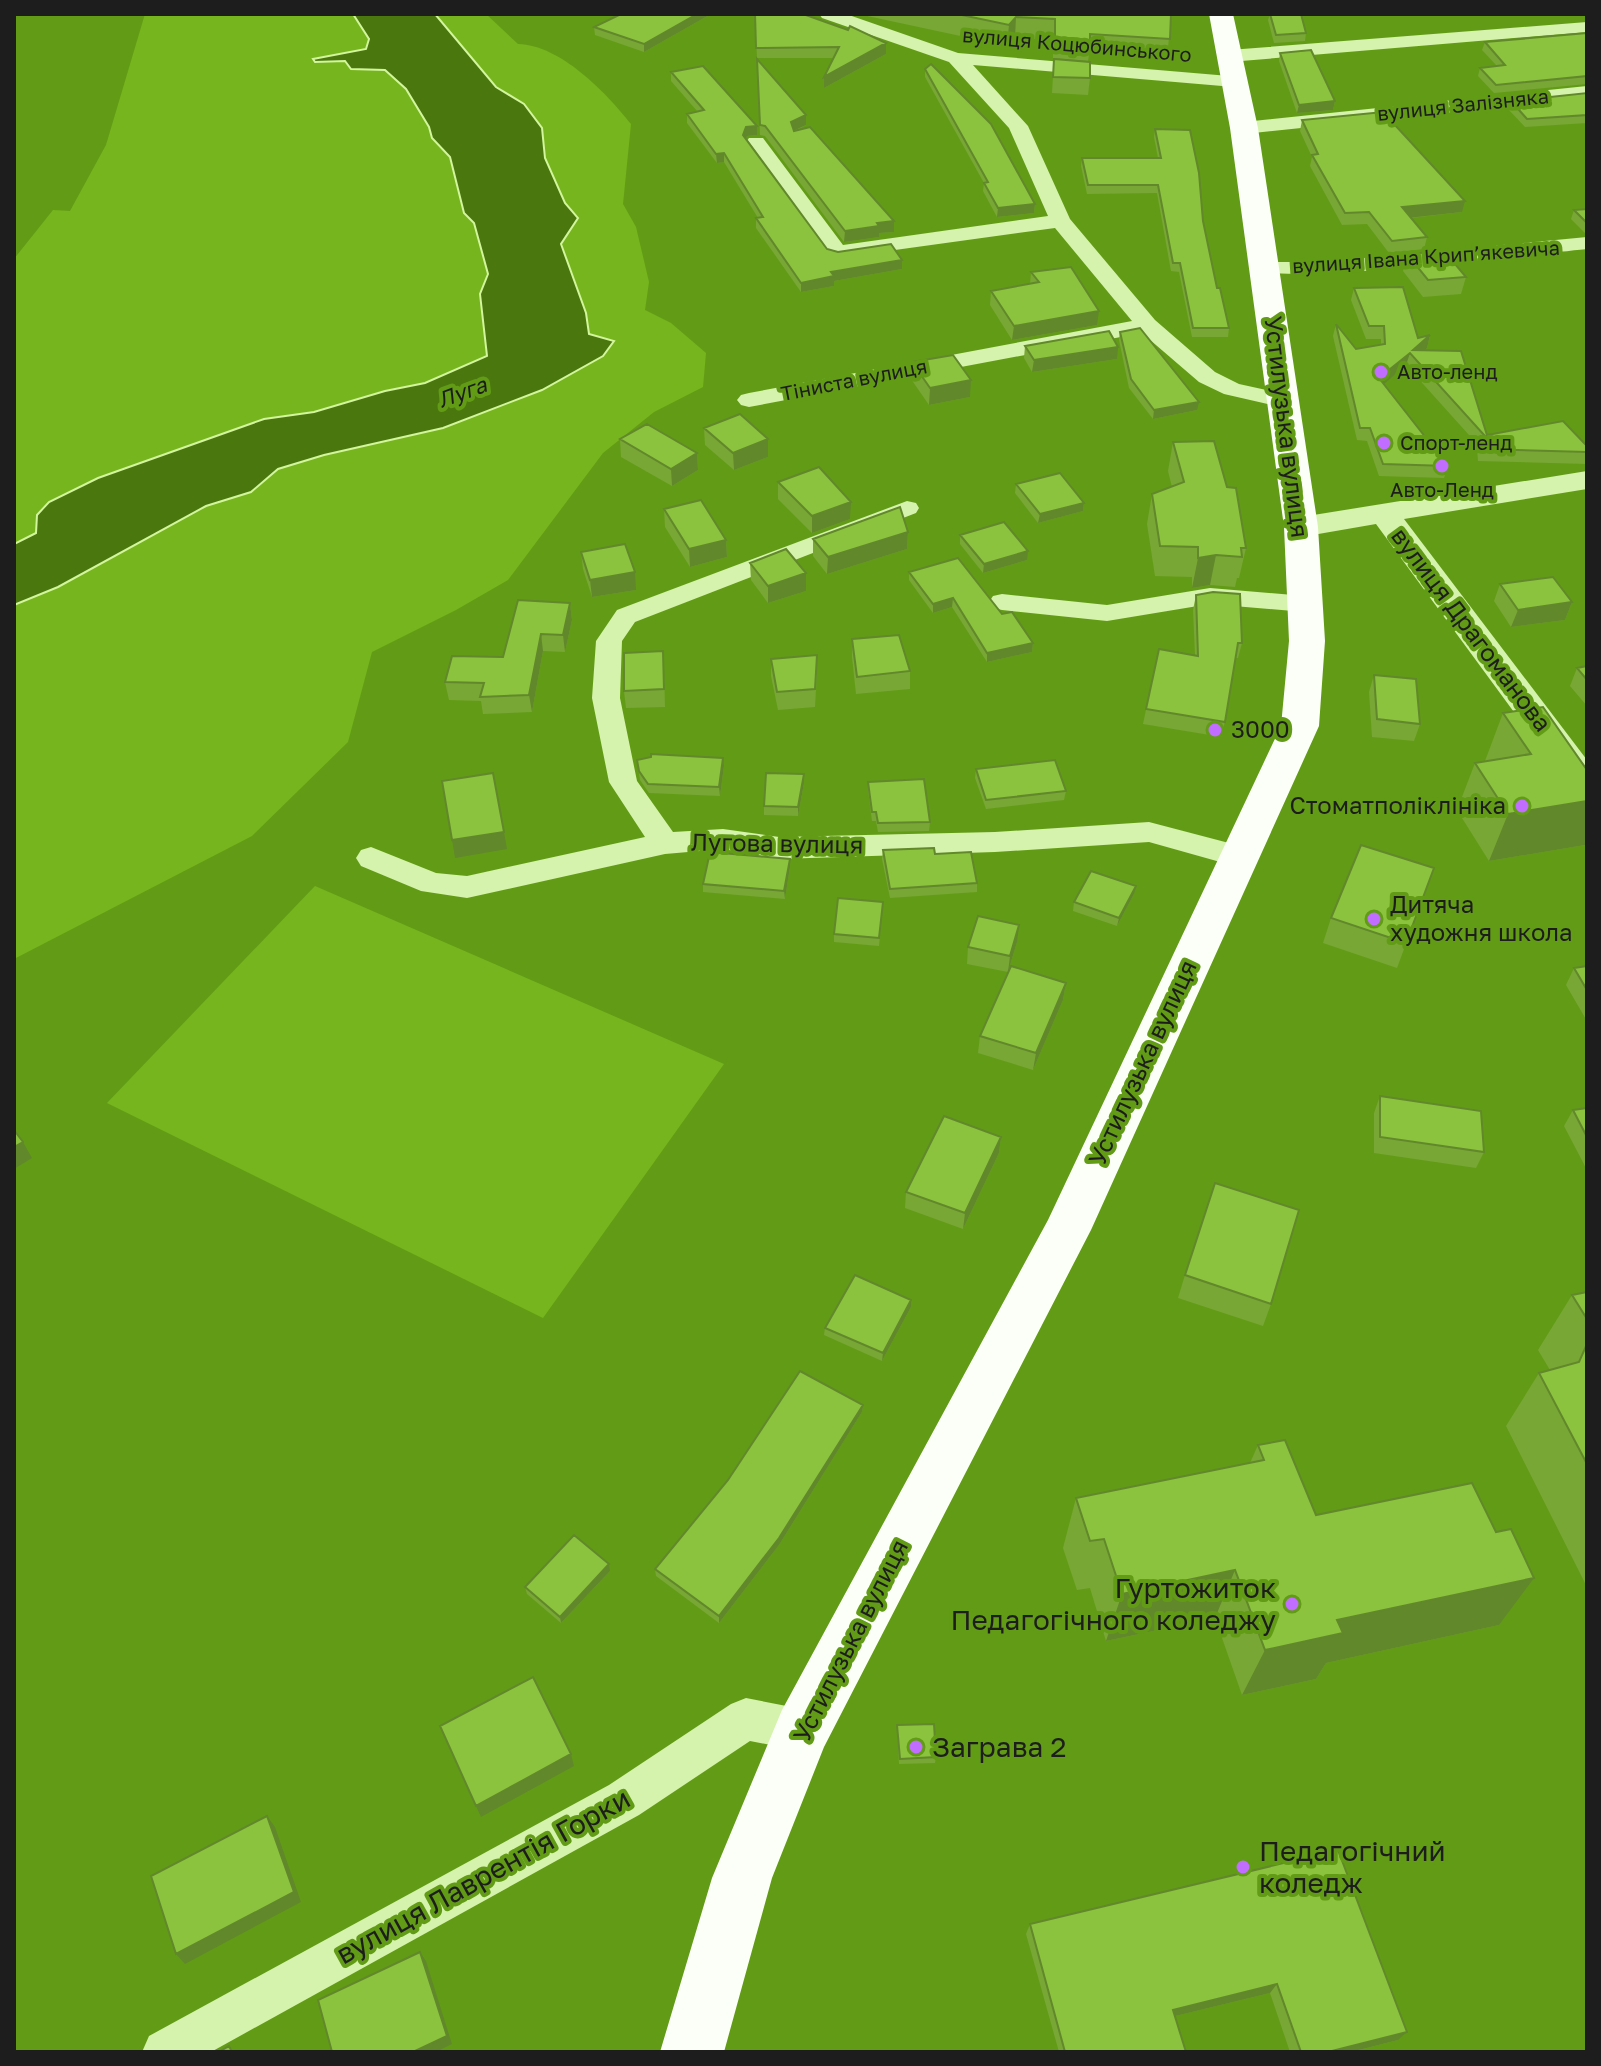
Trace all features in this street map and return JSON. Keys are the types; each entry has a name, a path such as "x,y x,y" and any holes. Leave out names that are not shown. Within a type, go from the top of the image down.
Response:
{"main road":[{"name":"Устилузька вулиця","path":"692,2052 742,1878 802,1730 1067,1230 1300,726 1307,641 1301,527 1244,128 1221,14"}],"street":[{"name":"вулиця Коцюбинського","path":"828,14 956,58 1231,69 1587,27"},
{"path":"956,58 1018,126 1060,221 1147,325 1207,377 1232,389 1285,401"},
{"name":"вулиця Залізняка","path":"1244,128 1587,92"},
{"path":"756,142 837,252 1060,221"},
{"name":"вулиця Івана Крипʼякевича","path":"1265,268 1321,268 1587,243"},
{"name":"Тіниста вулиця","path":"749,400 1147,325"},
{"path":"1301,527 1587,480"},
{"path":"665,843 623,782 606,698 609,641 626,616 907,508"},
{"name":"вулиця Драгоманова","path":"1384,514 1587,785"},
{"path":"1002,602 1107,613 1210,596 1305,604"},
{"name":"Лугова вулиця","path":"371,858 432,883 467,887 665,843 723,839 779,848 995,842 1149,832 1238,856"},
{"name":"вулиця Лаврентія Горки","path":"165,2052 624,1800 746,1719 802,1730"}],"shaded area":[{"path":"145,14 353,14 369,39 366,49 313,59 315,62 345,61 351,69 385,70 407,90 429,127 432,138 450,157 464,213 474,223 488,274 480,294 487,356 425,383 314,412 264,419 37,515 36,533 14,544 14,259 53,210 70,211 106,145"},
{"path":"435,14 486,14 518,44 550,52 581,72 631,124 623,204 636,227 649,282 645,310 671,323 706,353 703,387 654,412 603,453 508,580 372,652 348,742 252,836 14,959 14,605 58,587 206,506 251,492 278,469 324,455 443,428 542,390 603,356 613,342 589,334 586,313 561,243 578,218 565,203 545,158 542,127 524,104 496,87"},
{"path":"315,886 724,1064 543,1318 107,1103"}],"water":[{"name":"Луга","path":"353,14 435,14 496,87 524,104 542,128 545,158 565,203 578,218 561,244 586,313 589,334 614,341 603,356 542,390 443,428 324,455 278,469 251,492 206,506 58,587 14,605 14,544 36,533 37,515 49,502 98,478 264,419 314,412 425,383 487,356 480,294 488,274 474,223 464,213 450,157 432,138 429,127 406,89 385,70 351,69 345,61 315,62 313,59 366,49 369,39"}],"building":[{"path":"621,14 697,14 644,44 594,27"},
{"path":"755,14 803,14 848,30 850,26 886,43 824,77 839,47 756,48"},
{"path":"957,14 1171,14 1170,39 1090,34 1090,40 1055,37 1055,19 1016,17 1009,25"},
{"path":"1270,14 1301,14 1306,33 1276,35"},
{"path":"1587,33 1587,76 1496,85 1480,68 1505,65 1485,42"},
{"path":"1311,50 1335,101 1299,105 1280,53"},
{"path":"757,59 806,115 791,122 794,131 810,127 894,221 845,231 765,126 760,125"},
{"path":"1054,59 1090,62 1090,78 1053,77"},
{"path":"931,64 991,124 1035,204 998,208 984,183 988,182 925,69"},
{"path":"703,66 757,126 746,127 743,135 827,249 838,252 891,244 902,260 831,272 834,276 801,283 756,218 763,217 724,153 716,154 687,114 704,110 671,72"},
{"path":"1587,93 1587,115 1527,119 1511,101"},
{"path":"1383,112 1465,201 1402,207 1427,237 1392,241 1369,212 1345,213 1312,155 1318,154 1302,120"},
{"path":"1155,129 1190,130 1199,173 1203,221 1229,328 1193,328 1180,263 1173,263 1158,185 1088,185 1082,158 1161,158"},
{"path":"1587,209 1587,223 1574,210"},
{"path":"1444,251 1466,277 1428,280 1407,254"},
{"path":"1071,267 1099,311 1014,326 991,291 1039,282 1031,272"},
{"path":"1403,287 1418,338 1430,335 1413,350 1461,351 1487,435 1563,421 1587,446 1587,452 1482,449 1481,436 1485,436 1410,353 1379,378 1448,466 1383,464 1370,428 1360,428 1336,324 1356,349 1385,344 1384,326 1369,326 1354,288"},
{"path":"1140,328 1199,402 1154,410 1131,379 1120,332"},
{"path":"1109,331 1118,347 1034,360 1025,346"},
{"path":"953,355 971,380 930,388 912,362"},
{"path":"740,414 768,439 733,453 704,428"},
{"path":"647,424 697,453 671,469 620,439"},
{"path":"1214,441 1227,487 1236,488 1246,548 1241,548 1242,557 1216,555 1198,558 1198,547 1160,546 1152,494 1184,482 1173,442"},
{"path":"819,467 851,502 812,516 778,482"},
{"path":"1060,473 1084,503 1040,514 1016,484"},
{"path":"701,500 726,540 689,549 664,509"},
{"path":"900,507 908,532 828,557 813,539"},
{"path":"1004,522 1028,551 984,564 960,535"},
{"path":"625,544 635,572 590,580 581,552"},
{"path":"786,549 806,573 768,586 750,563"},
{"path":"958,558 1002,614 1012,612 1033,643 987,653 953,598 933,604 909,572"},
{"path":"1553,577 1572,602 1518,610 1500,584"},
{"path":"1213,592 1240,594 1242,643 1238,643 1225,722 1146,709 1159,649 1198,656 1196,595"},
{"path":"518,600 570,603 563,635 541,634 529,695 480,697 484,683 445,682 452,656 503,657"},
{"path":"899,635 910,671 857,677 852,639"},
{"path":"663,651 664,689 624,691 624,653"},
{"path":"817,655 815,689 777,692 771,659"},
{"path":"1587,666 1587,680 1577,668"},
{"path":"1374,675 1416,679 1420,724 1377,719"},
{"path":"1543,707 1587,770 1587,801 1508,814 1475,763 1531,754 1503,713"},
{"path":"651,754 723,758 719,787 648,784 639,771 637,760 651,757"},
{"path":"1055,760 1066,791 986,800 976,769"},
{"path":"493,773 504,832 452,840 442,781"},
{"path":"766,773 804,774 798,807 764,806"},
{"path":"924,779 930,822 878,823 876,812 872,812 868,782"},
{"name":"Дитяча художня школа","path":"1361,845 1434,868 1406,943 1331,918"},
{"path":"934,848 935,854 971,852 977,883 890,889 883,850"},
{"path":"710,852 790,859 784,891 703,884"},
{"path":"1091,871 1136,886 1119,918 1074,902"},
{"path":"838,898 883,902 879,938 834,934"},
{"path":"978,916 1019,925 1010,956 968,947"},
{"path":"1011,966 1066,983 1036,1053 980,1036"},
{"path":"1587,966 1587,990 1574,968"},
{"path":"1380,1096 1481,1111 1484,1152 1380,1137"},
{"path":"1587,1108 1587,1137 1573,1110"},
{"path":"944,1116 1001,1137 965,1213 906,1192"},
{"path":"14,1130 23,1142 14,1147"},
{"path":"1215,1183 1299,1210 1271,1304 1185,1275"},
{"path":"855,1275 911,1300 883,1353 825,1328"},
{"path":"1587,1292 1587,1319 1572,1295"},
{"path":"1587,1344 1587,1464 1539,1373 1579,1362"},
{"path":"800,1371 863,1405 779,1538 719,1616 655,1569 728,1480"},
{"path":"1285,1440 1316,1515 1472,1483 1496,1532 1511,1529 1534,1578 1337,1620 1343,1633 1265,1650 1235,1570 1122,1594 1104,1539 1090,1541 1076,1498 1264,1460 1258,1445"},
{"path":"574,1535 609,1564 560,1617 525,1587"},
{"path":"533,1677 571,1754 476,1806 440,1726"},
{"name":"Заграва 2","path":"934,1724 936,1757 900,1759 897,1725"},
{"path":"267,1816 294,1892 176,1954 151,1876"},
{"path":"1338,1850 1407,2032 1328,2052 1301,2052 1277,1984 1173,2010 1186,2052 1065,2052 1030,1924"},
{"path":"420,1952 447,2036 413,2052 332,2052 318,2000"}],"place":[{"name":"Авто-ленд","path":"1381,372"},
{"name":"Спорт-ленд","path":"1384,443"},
{"name":"Авто-Ленд","path":"1442,466"},
{"name":"3000","path":"1215,730"},
{"name":"Стоматполіклініка","path":"1522,806"},
{"name":"Дитяча художня школа","path":"1374,919"},
{"name":"Гуртожиток Педагогічного коледжу","path":"1292,1604"},
{"name":"Заграва 2","path":"916,1747"},
{"name":"Педагогічний коледж","path":"1243,1867"}]}
